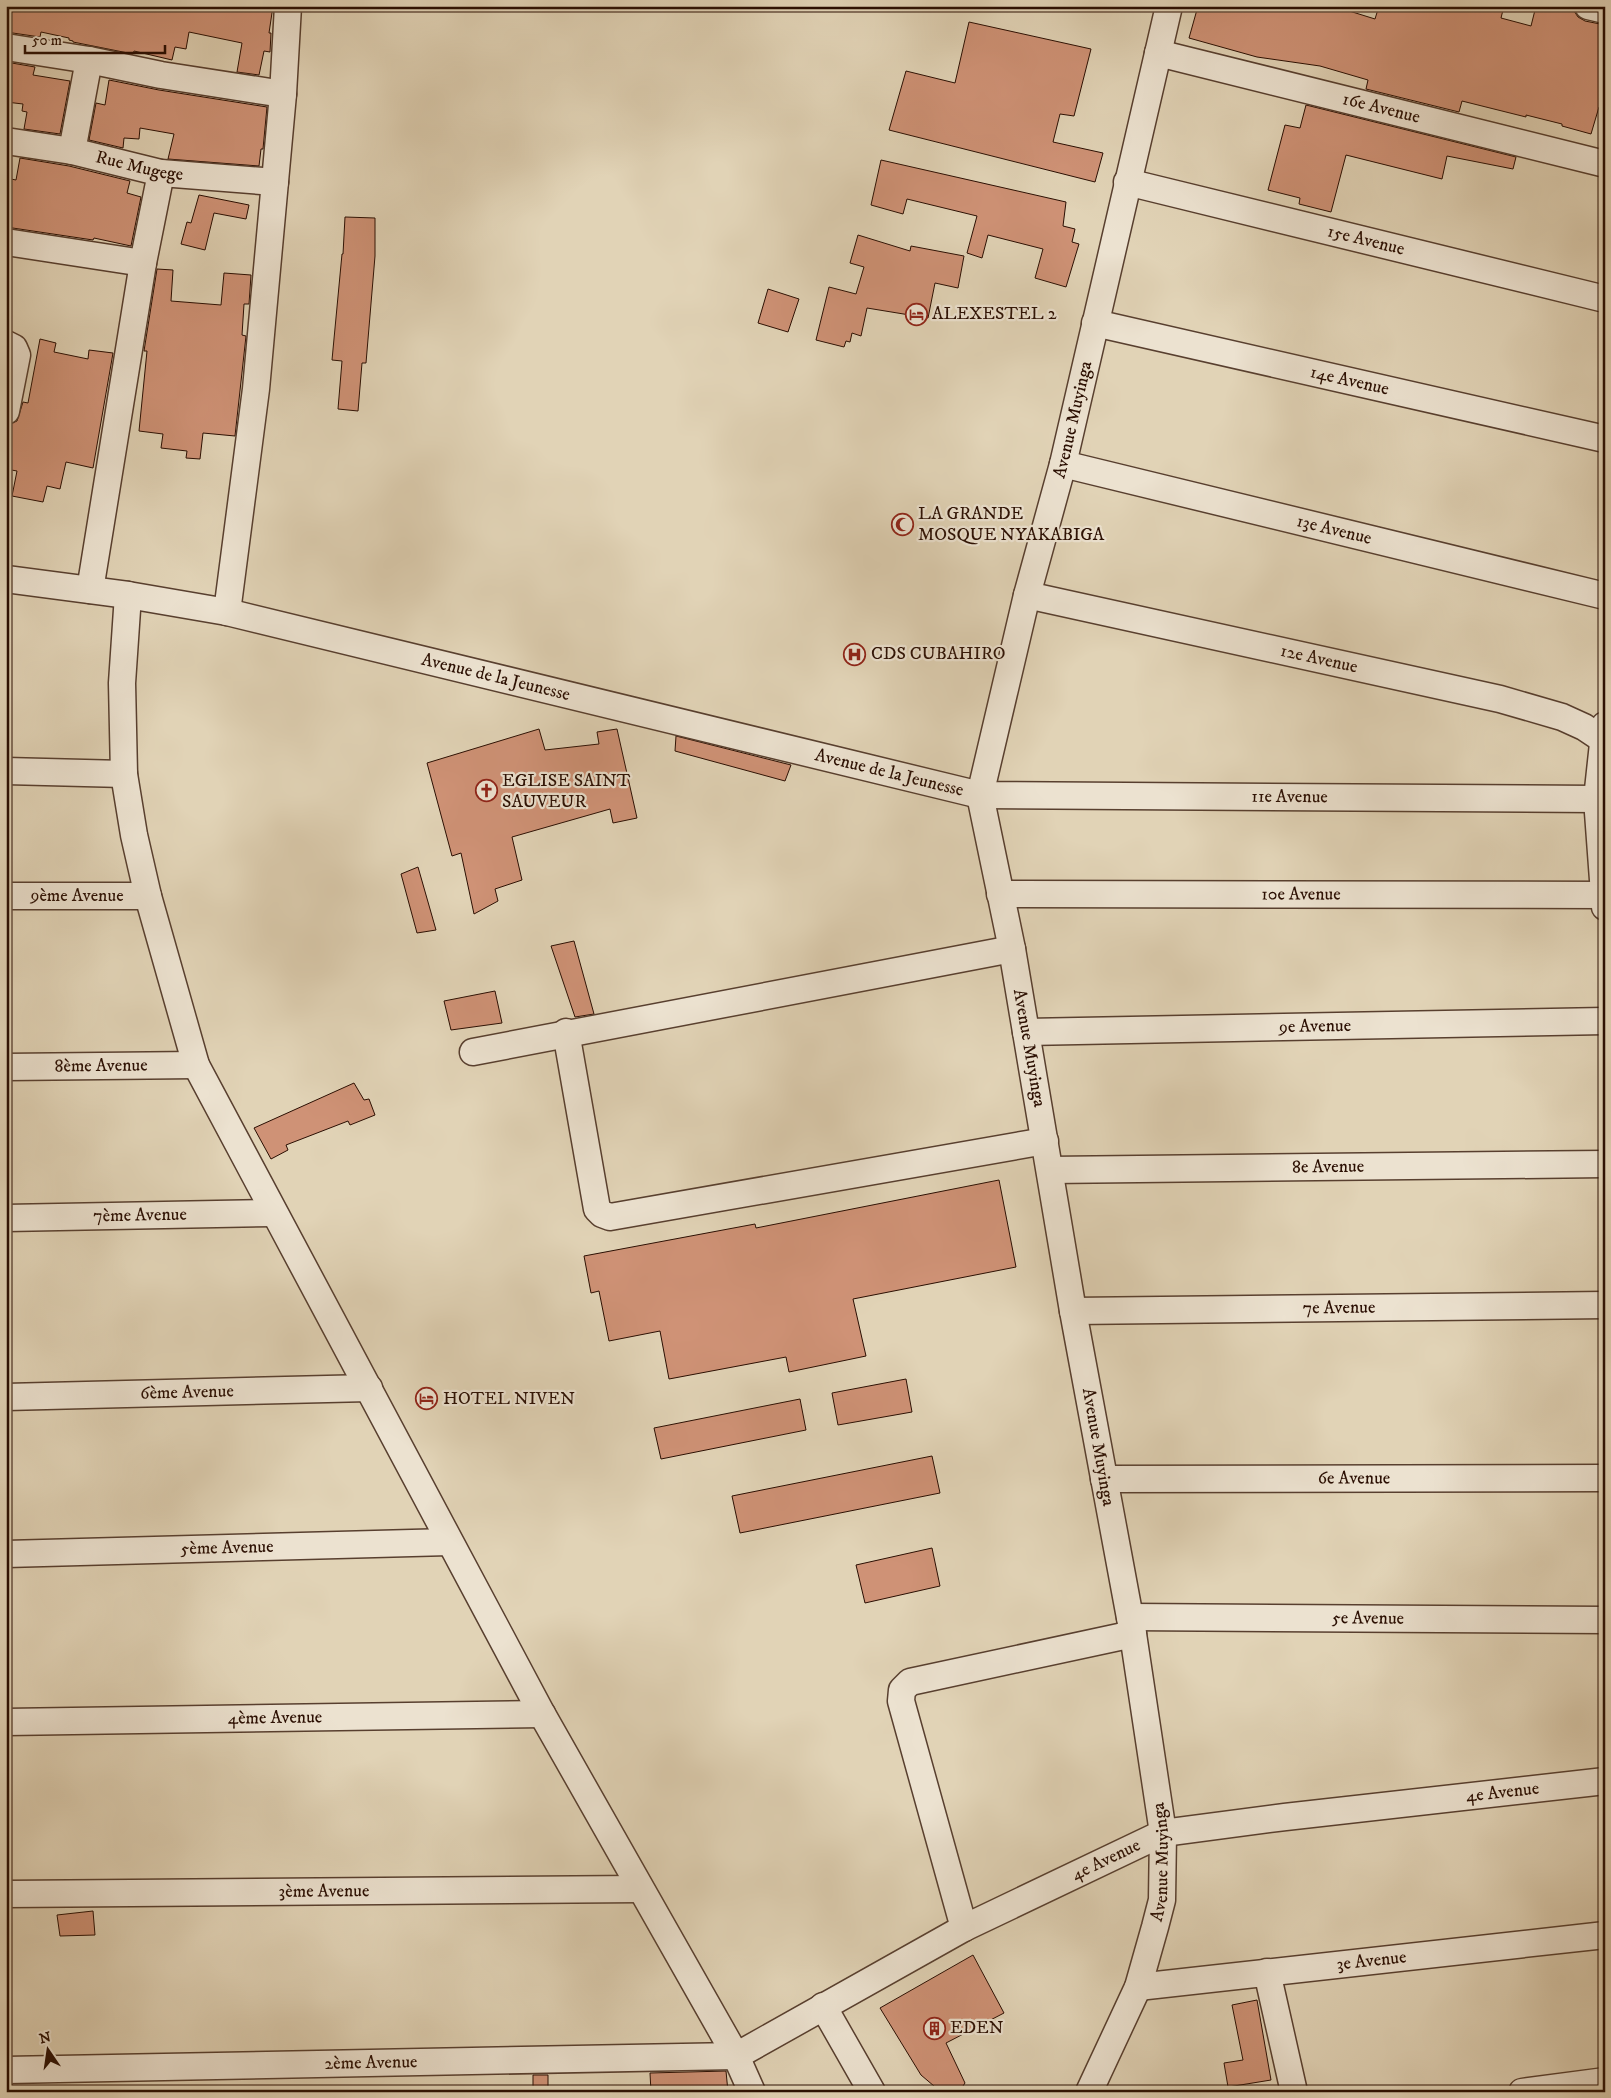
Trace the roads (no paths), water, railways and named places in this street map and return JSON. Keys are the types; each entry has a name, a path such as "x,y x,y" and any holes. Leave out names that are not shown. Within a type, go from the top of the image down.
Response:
{"street":[{"path":"227,612 256,389 283,94 288,6"},
{"name":"Avenue Muyinga","path":"1089,2092 1138,1987 1162,1900 1163,1833 1132,1625 1073,1311 1012,949 980,795 1027,595 1063,464 1094,323 1169,6"},
{"path":"1588,6 1605,10"},
{"path":"6,47 89,60 161,75 283,94"},
{"name":"16e Avenue","path":"1158,53 1605,164"},
{"path":"72,151 89,60"},
{"name":"Rue Mugege","path":"6,141 72,151 161,173 275,182"},
{"path":"90,590 143,263 161,173"},
{"name":"15e Avenue","path":"1127,182 1605,299"},
{"path":"6,242 143,263"},
{"name":"14e Avenue","path":"1094,323 1605,439"},
{"path":"6,344 14,348 17,355 6,411"},
{"name":"13e Avenue","path":"1063,464 1605,596"},
{"name":"Avenue de la Jeunesse","path":"6,579 128,595 227,612 980,795"},
{"path":"128,595 122,683 124,774 134,835 148,896 196,1066 542,1714 736,2056 752,2092"},
{"name":"12e Avenue","path":"1027,595 1500,699 1562,717 1604,736"},
{"path":"1604,736 1597,799 1604,899"},
{"path":"6,771 124,774"},
{"name":"11e Avenue","path":"980,795 1597,799"},
{"name":"10e Avenue","path":"1000,894 1604,899"},
{"name":"9ème Avenue","path":"6,896 148,896"},
{"path":"472,1052 566,1032 1012,949"},
{"name":"9e Avenue","path":"1026,1032 1605,1021"},
{"path":"566,1032 598,1209 602,1214 610,1217 1045,1141"},
{"name":"8ème Avenue","path":"6,1067 196,1066"},
{"name":"8e Avenue","path":"1050,1170 1605,1164"},
{"name":"7ème Avenue","path":"6,1218 273,1213"},
{"name":"7e Avenue","path":"1073,1311 1605,1305"},
{"name":"6ème Avenue","path":"6,1397 369,1388"},
{"name":"6e Avenue","path":"1104,1479 1605,1478"},
{"name":"5ème Avenue","path":"6,1554 449,1542"},
{"name":"5e Avenue","path":"964,1928 901,1701 902,1690 910,1682 1132,1625 1605,1620"},
{"name":"4ème Avenue","path":"6,1722 542,1714"},
{"name":"4e Avenue","path":"736,2056 964,1928 1163,1833 1285,1817 1605,1781"},
{"name":"3ème Avenue","path":"6,1894 640,1889"},
{"name":"3e Avenue","path":"1138,1987 1605,1935"},
{"path":"1267,1972 1294,2092"},
{"path":"823,2006 872,2092"},
{"name":"2ème Avenue","path":"6,2070 736,2056"},
{"path":"1522,2092 1605,2082"}],"place":[{"name":"ALEXESTEL 2","path":"916,314"},
{"name":"LA GRANDE MOSQUE NYAKABIGA","path":"902,524"},
{"name":"CDS CUBAHIRO","path":"855,654"},
{"name":"EGLISE SAINT SAUVEUR","path":"486,791"},
{"name":"HOTEL NIVEN","path":"427,1399"},
{"name":"EDEN","path":"934,2028"}]}
